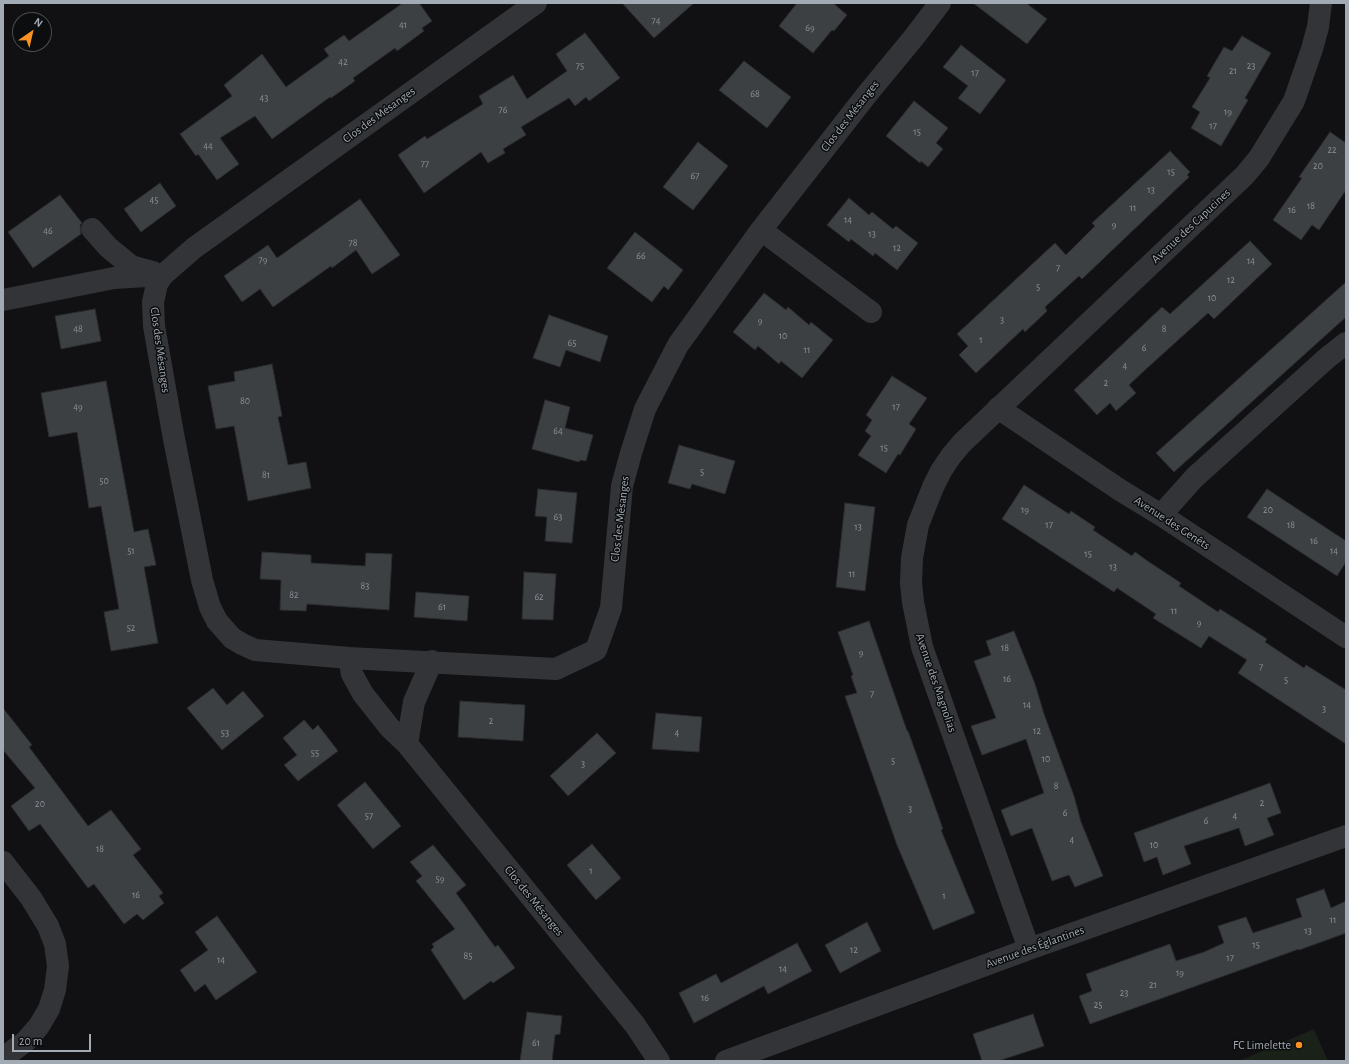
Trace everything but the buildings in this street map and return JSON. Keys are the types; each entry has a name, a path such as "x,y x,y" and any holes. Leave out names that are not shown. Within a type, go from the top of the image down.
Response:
{"street":[{"name":"Clos des Mésanges","path":"536,3 194,248 163,275 157,284 153,302 154,326 174,439 202,580 210,607 217,621 232,638 255,650 349,658 432,661 556,669 596,650 611,608 622,486 645,409 678,345 761,230 940,3"},
{"name":"Avenue des Capucines","path":"998,408 1226,194 1259,158 1294,101 1312,49 1318,27 1321,3"},
{"path":"92,230 108,247 131,266 163,275"},
{"path":"761,230 871,312"},
{"path":"3,300 114,278 163,275"},
{"path":"1162,515 1195,477 1327,358 1346,343"},
{"name":"Avenue des Genêts","path":"998,408 1120,490 1162,515 1346,637"},
{"name":"Avenue des Magnolias","path":"998,408 973,431 951,456 933,487 918,525 914,540 912,558 912,596 916,625 922,647 1029,949"},
{"name":"Clos des Mésanges","path":"349,658 352,674 363,694 390,728 407,744 635,1025 659,1061"},
{"path":"407,744 414,702 432,661"},
{"name":"Avenue des Églantines","path":"726,1061 1029,949 1346,836"},
{"path":"3,862 31,898 48,926 55,944 58,966 55,990 49,1009 39,1026 26,1041 3,1058"}],"shaded area":[{"name":"FC Limelette","path":"1314,1029 1328,1061 1239,1061"}],"place":[{"name":"FC Limelette","path":"1299,1045"}]}
